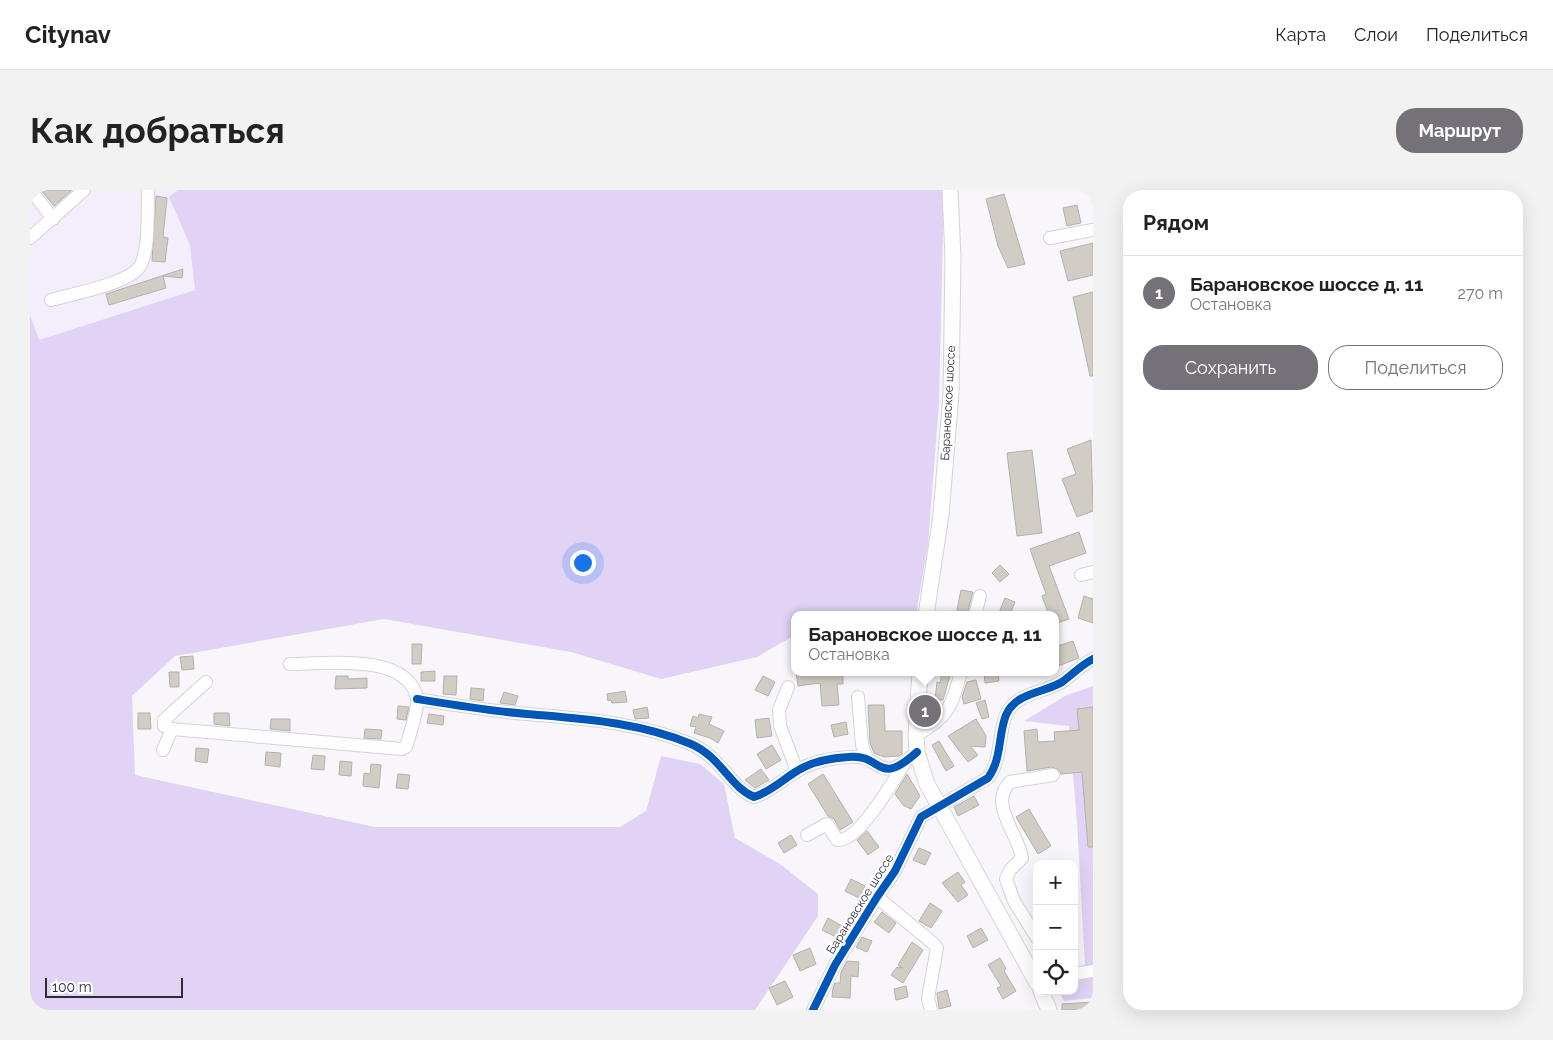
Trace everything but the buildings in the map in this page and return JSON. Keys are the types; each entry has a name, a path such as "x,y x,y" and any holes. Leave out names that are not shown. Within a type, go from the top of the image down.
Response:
{"main road":[{"name":"Барановское шоссе","path":"927,611 942,514 951,394 953,258 950,190"},
{"path":"920,676 916,735 917,752 927,784 1033,976"}],"street":[{"path":"31,190 53,219"},
{"path":"30,238 84,190"},
{"path":"51,300 125,278 140,267 146,246 148,190"},
{"path":"1050,238 1093,230"},
{"path":"976,611 980,596"},
{"name":"Барановское шоссе","path":"813,1010 826,982 902,859 916,824 921,817 977,786 994,770 1002,737 1003,724 1012,706 1021,698 1053,686 1093,659"},
{"path":"206,682 164,720 164,726 172,729 402,749 406,746 417,699 404,679 387,667 360,663 290,664"},
{"path":"916,735 947,713 952,704 960,676"},
{"path":"788,687 779,710 780,726 797,771"},
{"path":"858,697 862,745 867,759"},
{"path":"417,699 490,710 609,721 667,735 705,752 718,762 739,788 754,797 764,794 797,771 828,760 851,756 867,759 880,768 896,768 904,764"},
{"path":"163,750 172,729"},
{"path":"807,835 827,824 837,840 846,838 862,824 882,799 904,764 917,752"},
{"path":"1033,931 1014,900 1006,879 1010,870 1022,858 1021,850 1002,807 1003,792 1010,782 1053,775"},
{"path":"877,897 934,944 936,952 928,998 931,1010"},
{"path":"1078,973 1093,971"}],"shaded area":[{"path":"30,190 178,190 170,197 190,245 196,290 38,340 30,315"},
{"path":"178,190 944,190 939,404 928,544 917,611 791,611 791,637 757,657 661,679 571,652 384,619 175,656 132,696 135,775 375,827 620,827 646,811 661,756 700,764 724,784 735,838 780,864 818,894 818,916 755,1010 30,1010 30,315 39,340 195,290 190,245 169,197"},
{"path":"1093,686 1093,998 1064,1001 1061,995 1078,995 1078,977 1085,966 1077,822 1069,726 1024,721 1065,696"}],"cycle path":[{"path":"813,1010 835,965 895,871 921,817 988,778 996,763 1006,715 1016,702 1023,697 1055,686 1093,659"},
{"path":"417,699 472,708 610,723 651,731 691,744 701,750 710,756 738,786 754,797 771,789 803,768 822,761 860,757 887,769 904,763 917,752"}],"place":[{"name":"Барановское шоссе д. 11","path":"925,711"}]}
